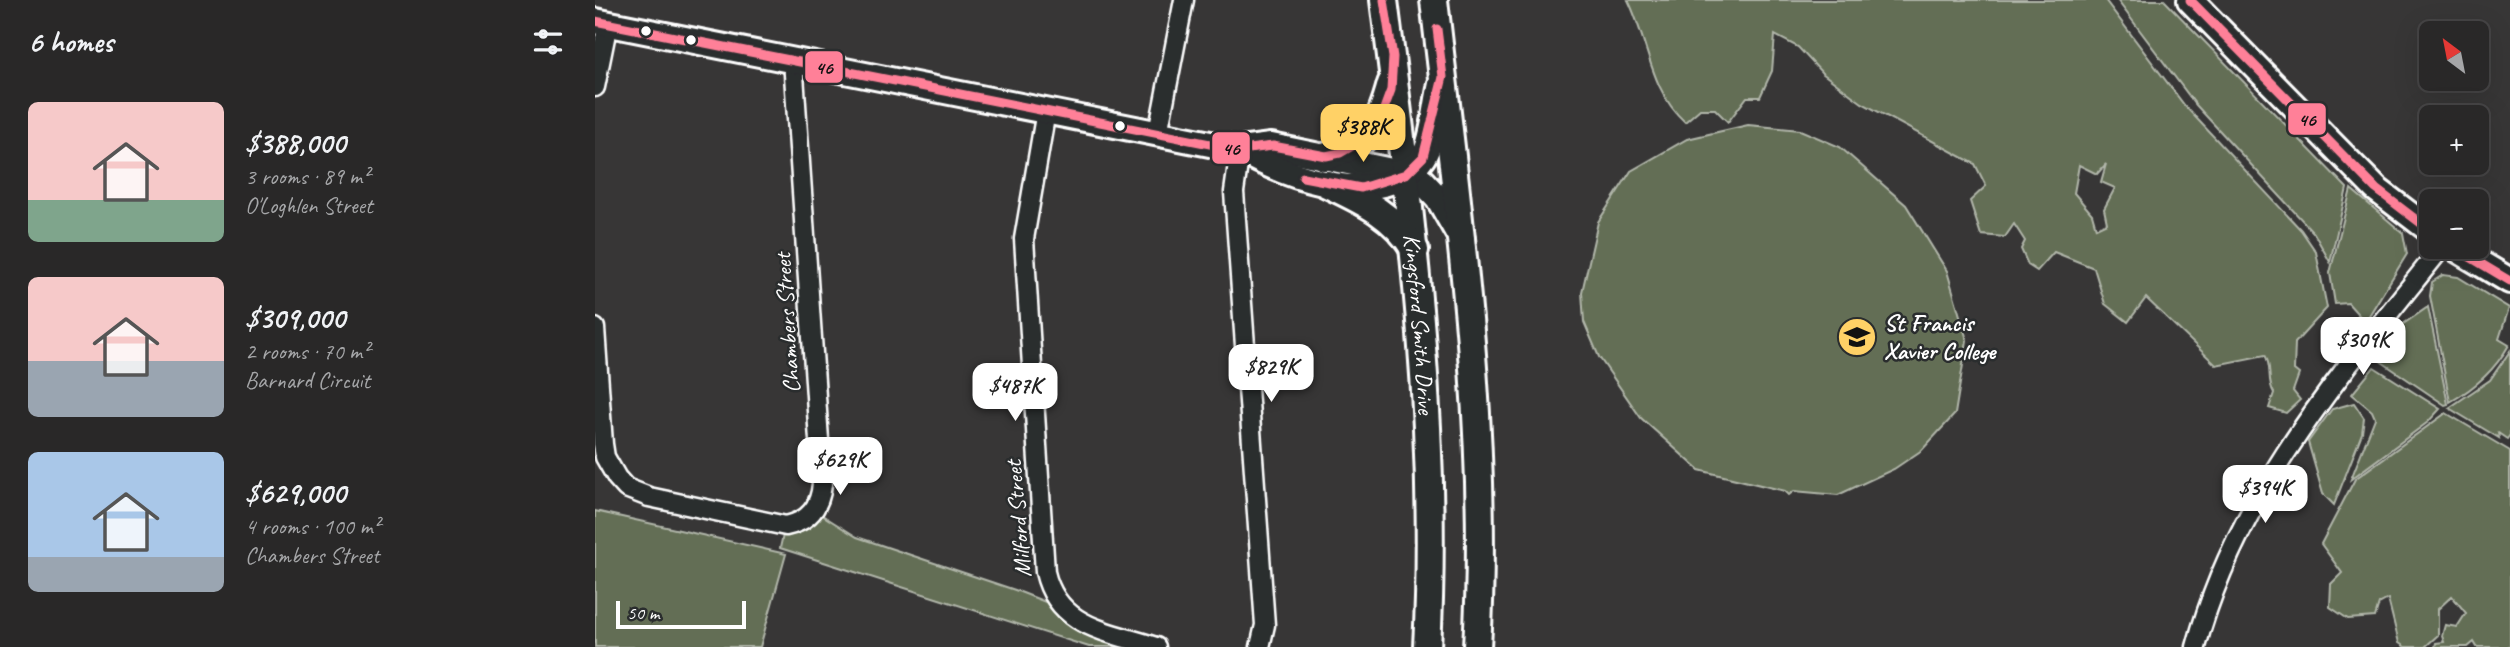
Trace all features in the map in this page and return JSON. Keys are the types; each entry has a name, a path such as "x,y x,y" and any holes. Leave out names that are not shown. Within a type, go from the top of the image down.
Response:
{"main road":[{"name":"Kingsford Smith Drive","path":"1384,0 1416,251 1427,389 1431,500 1427,647"},
{"name":"Kingsford Smith Drive","path":"1434,0 1477,387 1480,500 1476,647"},
{"path":"1324,157 1350,149 1372,132 1384,110 1393,76"},
{"path":"1327,184 1386,215 1404,232 1416,251"}],"street":[{"path":"1158,134 1184,0"},
{"path":"2190,0 2375,190 2419,222"},
{"path":"595,87 601,22 1240,150 1271,146 1406,174 1422,181 1438,198 1462,241"},
{"name":"Chambers Street","path":"595,328 605,457 626,488 649,497 786,526 798,523 814,510 821,498 822,484 793,60"},
{"path":"1240,150 1264,164 1327,184 1361,188 1390,181 1406,174 1423,157 1432,130 1434,107 1443,77"},
{"name":"Milford Street","path":"1046,111 1024,239 1045,572 1049,590 1070,616 1156,647"},
{"path":"1240,150 1234,192 1265,625 1260,647"},
{"path":"2196,647 2239,534 2277,464 2322,398 2432,259"},
{"path":"2473,259 2510,281"}],"green space":[{"path":"1628,0 2105,0 2185,106 2301,230 2316,252 2327,308 2295,343 2294,370 2299,374 2293,391 2300,400 2286,413 2269,408 2274,393 2265,355 2216,365 2146,298 2128,322 2105,304 2094,268 2054,252 2037,271 2028,265 2021,249 2025,241 2014,224 2005,237 1981,235 1970,201 1986,186 1975,164 1862,103 1822,73 1798,47 1775,35 1772,71 1760,97 1747,97 1728,122 1715,109 1700,109 1685,122 1664,95","holes":["2106,164 2101,182 2115,188 2104,209 2107,223 2096,228 2092,214 2074,193 2079,165 2097,174"]},
{"path":"2117,0 2164,0 2347,188 2330,262 2314,233 2196,105"},
{"path":"1748,125 1800,130 1840,147 1906,205 1947,271 1967,340 1955,414 1922,450 1894,469 1838,495 1794,491 1789,495 1785,491 1699,470 1641,418 1599,357 1584,322 1582,292 1598,222 1631,171 1687,139"},
{"path":"2351,189 2403,233 2407,254 2365,322 2348,303 2335,304 2330,273"},
{"path":"2443,275 2458,277 2509,308 2499,339 2509,345 2484,378 2450,402 2430,296 2432,282"},
{"path":"2428,307 2448,404 2445,405 2376,358 2396,329"},
{"path":"2510,351 2510,435 2507,439 2498,433 2499,438 2449,408 2490,380"},
{"path":"2374,367 2440,409 2428,422 2351,479 2375,418 2372,411 2352,394"},
{"path":"2354,403 2364,418 2362,433 2334,505 2323,494 2308,442 2332,409"},
{"path":"2446,413 2510,451 2510,647 2477,647 2474,642 2468,647 2435,647 2436,643 2444,642 2442,636 2445,625 2457,627 2466,613 2452,596 2438,609 2438,635 2425,647 2405,647 2399,643 2388,599 2379,604 2375,617 2348,619 2330,607 2331,584 2342,573 2321,544 2355,479"},
{"path":"814,510 857,537 1015,590 1160,647 1089,647 780,548 783,535 775,524"},
{"path":"595,511 786,554 760,647 595,647"}],"transit line":[{"name":"46","path":"595,21 1240,150 1273,146 1326,156 1340,153 1364,139 1381,117 1391,90 1393,57 1384,0"},
{"name":"46","path":"2190,0 2376,189 2419,222"},
{"name":"46","path":"1303,177 1361,188 1406,174 1423,157 1443,77 1437,29"},
{"name":"46","path":"2473,259 2510,281"}],"place":[{"name":"St Francis Xavier College","path":"1857,337"}]}
